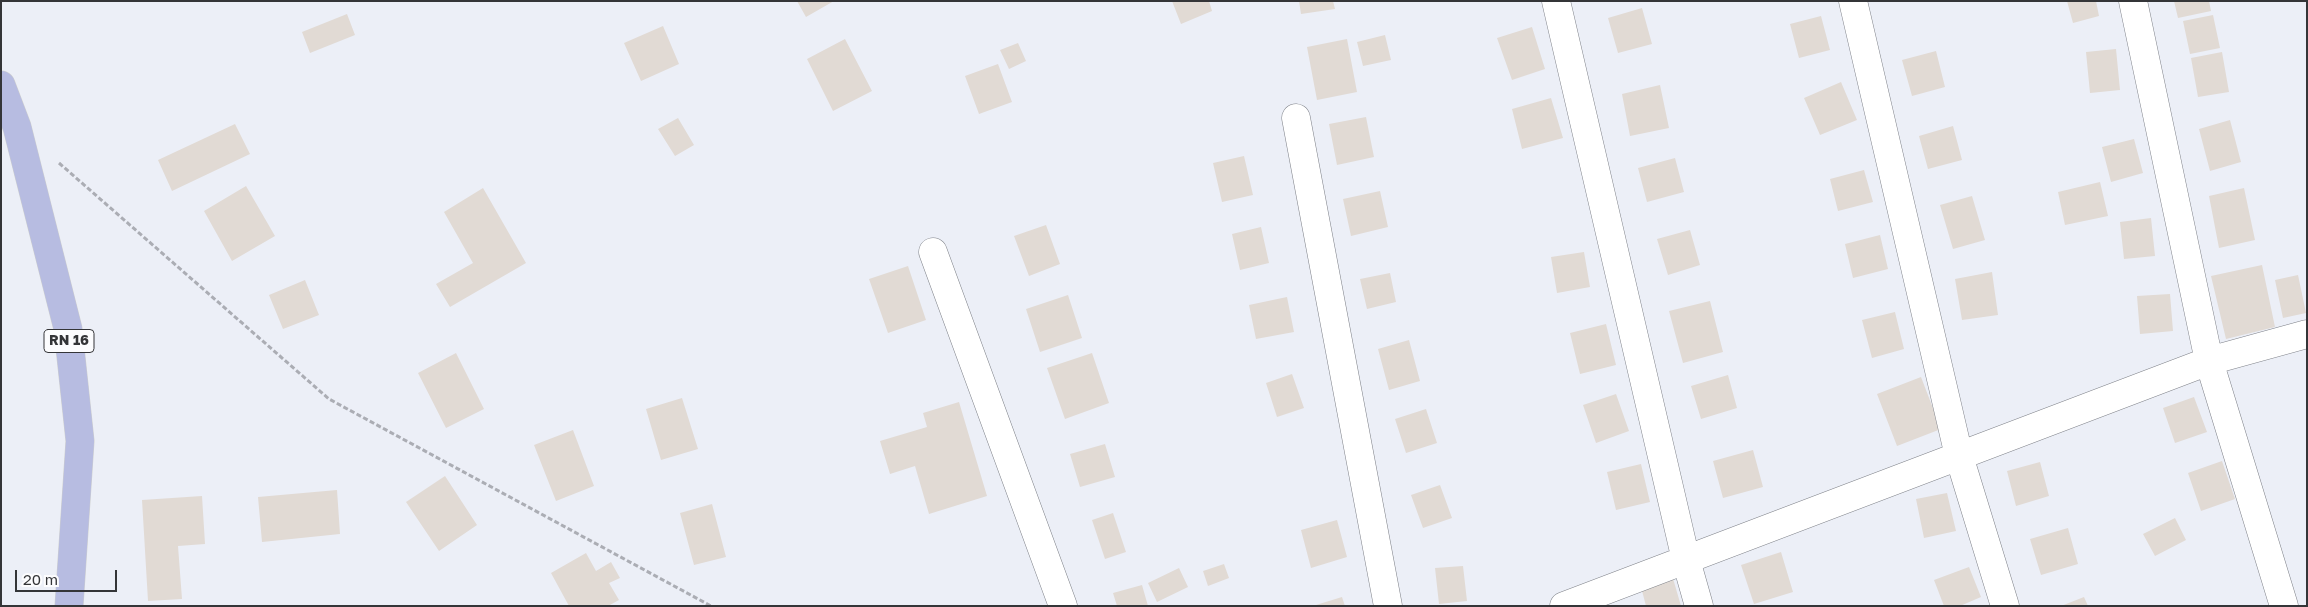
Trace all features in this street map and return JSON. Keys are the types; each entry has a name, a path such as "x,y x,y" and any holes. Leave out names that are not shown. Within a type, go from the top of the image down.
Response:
{"main road":[{"name":"RN 16","path":"1,86 17,127 68,329 80,441 69,606"}],"street":[{"path":"1556,1 1686,560 1699,606"},
{"path":"1853,1 1959,456 2005,606"},
{"path":"2133,1 2209,361 2284,606"},
{"path":"1296,118 1388,606"},
{"path":"933,252 1063,606"},
{"path":"1564,606 2209,361 2307,334"}],"path":[{"path":"54,159 328,399 710,606"}],"building":[{"path":"797,1 834,1 806,17"},
{"path":"1172,1 1209,1 1212,11 1181,24"},
{"path":"1299,1 1333,1 1335,9 1301,14"},
{"path":"2067,1 2096,1 2099,16 2073,23"},
{"path":"2174,1 2209,1 2211,11 2178,18"},
{"path":"1642,8 1652,44 1618,53 1608,18"},
{"path":"347,14 355,35 310,53 302,32"},
{"path":"2213,15 2220,48 2190,54 2183,21"},
{"path":"1821,16 1830,50 1799,58 1790,24"},
{"path":"663,26 679,64 641,81 624,43"},
{"path":"1532,27 1545,69 1512,80 1497,38"},
{"path":"1385,35 1391,60 1363,66 1357,42"},
{"path":"845,39 872,91 833,111 807,59"},
{"path":"1347,39 1357,92 1317,100 1307,47"},
{"path":"1018,43 1026,61 1009,69 1000,50"},
{"path":"2116,49 2120,90 2090,93 2086,52"},
{"path":"1936,51 1945,87 1912,96 1902,60"},
{"path":"2222,52 2229,92 2198,97 2191,58"},
{"path":"998,64 1012,102 979,114 965,76"},
{"path":"1841,82 1857,120 1820,135 1804,98"},
{"path":"1660,85 1669,128 1630,136 1622,94"},
{"path":"1551,98 1563,138 1522,149 1512,109"},
{"path":"1366,117 1374,157 1337,165 1329,124"},
{"path":"678,118 694,145 675,156 658,129"},
{"path":"2230,120 2241,162 2210,171 2199,129"},
{"path":"235,124 250,154 172,191 158,160"},
{"path":"1953,126 1962,160 1928,169 1919,136"},
{"path":"2134,139 2143,173 2111,182 2102,147"},
{"path":"1244,156 1253,195 1222,202 1213,163"},
{"path":"1675,158 1684,192 1647,202 1638,168"},
{"path":"1864,170 1873,202 1838,211 1830,179"},
{"path":"2100,182 2108,216 2065,225 2058,192"},
{"path":"246,186 275,236 232,261 204,211"},
{"path":"483,188 526,263 450,307 436,284 473,263 444,212"},
{"path":"2244,188 2255,240 2219,248 2209,196"},
{"path":"1380,191 1388,227 1351,236 1343,199"},
{"path":"1972,196 1985,240 1953,249 1940,205"},
{"path":"2151,218 2155,256 2124,259 2120,222"},
{"path":"1046,225 1060,264 1029,276 1014,236"},
{"path":"1261,227 1269,263 1240,270 1232,234"},
{"path":"1690,230 1700,265 1668,275 1657,239"},
{"path":"1880,235 1888,269 1853,278 1845,244"},
{"path":"1584,252 1590,287 1557,293 1551,257"},
{"path":"2262,265 2275,327 2226,339 2211,276"},
{"path":"908,266 926,320 888,333 869,279"},
{"path":"1992,272 1998,315 1962,320 1955,279"},
{"path":"1390,273 1396,302 1367,309 1360,279"},
{"path":"2298,275 2306,313 2283,318 2275,280"},
{"path":"305,280 319,315 283,329 269,295"},
{"path":"2170,294 2173,331 2140,334 2137,296"},
{"path":"1068,295 1082,338 1040,352 1026,309"},
{"path":"1287,297 1294,332 1256,339 1249,305"},
{"path":"1710,301 1723,352 1683,363 1669,311"},
{"path":"1895,312 1904,349 1872,358 1862,320"},
{"path":"1606,324 1616,365 1580,374 1570,333"},
{"path":"1409,340 1420,381 1389,390 1378,349"},
{"path":"456,353 484,409 446,428 418,373"},
{"path":"1092,353 1109,403 1065,419 1047,368"},
{"path":"1292,374 1304,408 1277,417 1266,383"},
{"path":"1728,375 1737,408 1701,419 1691,386"},
{"path":"1921,377 1941,429 1897,446 1877,394"},
{"path":"1616,394 1629,431 1596,443 1583,405"},
{"path":"2194,397 2207,432 2175,443 2163,408"},
{"path":"682,398 698,449 661,460 646,409"},
{"path":"959,402 987,496 929,514 915,466 890,474 880,441 927,427 923,413"},
{"path":"1426,409 1437,443 1406,453 1395,419"},
{"path":"573,430 594,486 556,501 534,445"},
{"path":"1105,444 1115,477 1080,487 1070,454"},
{"path":"1753,450 1763,487 1723,498 1713,461"},
{"path":"2222,461 2235,499 2201,511 2188,473"},
{"path":"2040,462 2049,496 2016,506 2007,471"},
{"path":"1641,464 1650,502 1616,510 1607,472"},
{"path":"445,476 477,525 439,551 406,502"},
{"path":"1440,485 1452,518 1423,528 1411,495"},
{"path":"337,490 340,534 262,542 258,497"},
{"path":"1947,493 1956,531 1924,538 1916,499"},
{"path":"202,496 205,544 178,546 182,599 148,601 142,500"},
{"path":"712,504 726,557 694,565 680,513"},
{"path":"1113,513 1126,552 1105,559 1092,520"},
{"path":"2175,518 2186,540 2155,556 2143,534"},
{"path":"1337,520 1347,557 1311,568 1301,530"},
{"path":"2068,528 2078,564 2041,575 2030,539"},
{"path":"1781,552 1793,592 1754,604 1741,565"},
{"path":"586,553 596,571 611,562 620,578 609,583 619,600 608,606 569,606 551,573"},
{"path":"1224,564 1229,578 1208,586 1203,571"},
{"path":"1463,566 1467,601 1439,604 1435,568"},
{"path":"1969,567 1981,597 1960,606 1944,606 1934,580"},
{"path":"1179,568 1188,587 1157,602 1148,583"},
{"path":"1672,575 1681,606 1646,606 1640,583"},
{"path":"1142,585 1148,606 1117,606 1113,593"},
{"path":"1342,597 1345,606 1316,606 1316,605"},
{"path":"2084,597 2088,606 2061,606"}]}
